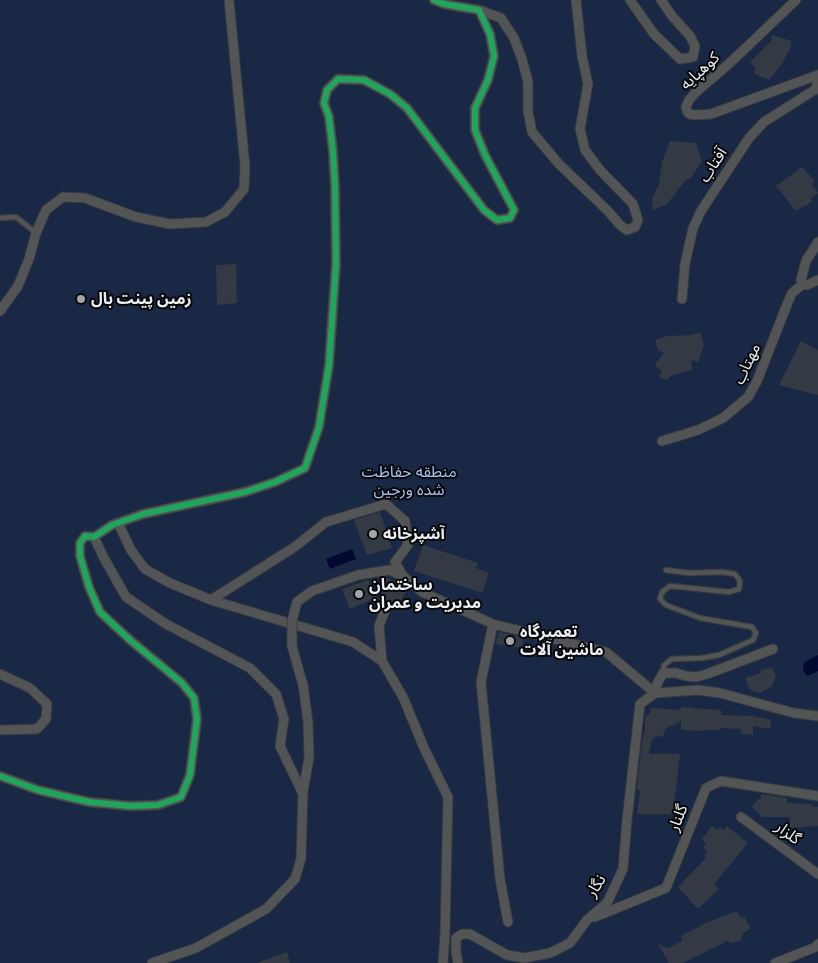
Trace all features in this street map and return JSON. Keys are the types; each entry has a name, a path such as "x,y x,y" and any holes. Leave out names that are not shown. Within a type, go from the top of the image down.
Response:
{"street":[{"path":"0,311 18,286 46,210 63,197 85,198 136,217 170,224 206,222 225,212 244,189 245,166 230,0"},
{"path":"434,0 444,4 479,10 501,18 514,38 522,59 528,82 528,110 532,132 558,164 608,211 620,226 628,230 635,227 638,220 632,204 600,170 586,150 580,129 588,84 576,0"},
{"path":"630,0 654,34 680,59 694,57 695,46 690,36 661,0"},
{"name":"کوهپایه","path":"796,0 738,56 695,93 689,100 687,110 689,114 695,115 711,114 818,75"},
{"path":"0,776 38,790 88,802 131,806 158,805 181,797 190,775 196,719 194,698 182,682 130,640 100,612 88,586 80,556 80,543 85,536 94,537 118,523 143,514 244,492 275,482 305,468 318,427 329,365 336,264 335,187 329,117 324,103 327,90 338,79 364,80 407,108 484,210 497,220 510,218 514,210 485,155 475,130 475,108 488,80 494,56 490,34 479,10"},
{"name":"آفتاب","path":"682,299 687,255 693,228 701,211 749,138 764,122 816,89 818,79"},
{"path":"818,242 806,261 801,280 803,284 818,280"},
{"name":"مهتاب","path":"662,441 698,430 723,418 748,397 757,381 792,293 803,284"},
{"path":"211,600 296,546 326,522 386,504 405,521 408,545 395,562 403,576"},
{"path":"118,523 131,550 145,569 170,583 211,600 353,642 382,661"},
{"path":"94,537 126,597 166,624 250,668 276,694 284,719 280,746 303,792"},
{"path":"152,963 196,948 266,909 295,879 301,859 303,792 309,758 308,722 303,685 292,646 292,621 297,602 312,591 358,575 389,570 403,576 422,592 493,624 606,652 655,693 698,690 720,693 794,713 818,716"},
{"path":"385,610 379,626 382,661 403,697 424,748 448,797 443,963"},
{"path":"493,624 481,682 500,879 508,922"},
{"path":"663,673 676,673 696,677 773,649"},
{"name":"نگار","path":"445,937 456,938 462,934 470,934 507,956 524,958 550,954 570,943 588,920 607,903 623,869 640,704 655,693 663,673"},
{"path":"0,674 30,688 47,704 46,719 37,729 0,730"},
{"name":"گلنار","path":"588,920 666,888 706,788 721,781 818,796"},
{"name":"گلزار","path":"741,816 818,874"},
{"path":"456,938 458,963"},
{"path":"775,963 818,944"}],"lane":[{"path":"0,218 16,218 36,233"},
{"path":"663,673 664,665 672,659 702,658 719,655 753,640 756,633 752,627 700,618 666,605 660,599 662,592 670,586 729,592 739,589 740,581 735,574 723,572 688,573 666,570"}],"green space":[{"name":"منطقه حفاظت شده ورجین","path":"0,0 818,0 818,963 0,963"}],"shaded area":[{"path":"352,549 356,559 330,569 326,559"},
{"path":"818,655 818,671 807,676 803,670 804,662"}],"building":[{"path":"772,35 792,41 790,49 781,65 769,80 754,74 755,67 750,62 771,41"},
{"path":"670,141 696,143 702,161 691,178 685,181 667,204 653,210 652,199 659,184 662,162"},
{"path":"802,167 815,181 812,185 818,193 811,198 812,201 806,206 796,211 776,186"},
{"path":"236,264 237,303 217,305 216,265"},
{"path":"700,332 704,345 698,362 691,360 692,370 672,375 667,380 659,378 662,371 655,364 664,353 658,350 655,340 667,336 692,335"},
{"path":"801,341 818,350 818,395 779,385"},
{"name":"آشپزخانه","path":"380,512 392,548 367,555 354,520"},
{"path":"423,545 478,563 476,568 489,573 482,593 414,571"},
{"path":"387,578 408,588 397,609 379,599"},
{"name":"ساختمان مدیریت و عمران","path":"368,580 376,598 350,609 342,589"},
{"name":"تعمیرگاه ماشین آلات","path":"499,632 523,638 522,648 496,644"},
{"path":"772,667 776,676 772,686 760,693 750,690 745,678"},
{"path":"681,707 721,710 721,715 752,716 771,720 770,729 753,726 753,735 741,734 741,729 681,730 681,721 665,729 663,737 656,736 652,740 649,754 680,754 673,814 637,814 640,791 637,790 638,776 643,734 645,733 645,718 652,708 681,710"},
{"path":"761,794 787,798 787,803 812,804 813,807 818,807 818,826 790,828 790,817 762,817 752,807 758,799 761,799"},
{"path":"712,826 717,830 720,827 724,830 727,826 748,843 714,884 719,889 698,909 678,887 706,858 704,856 707,852 703,848 706,844 702,839"},
{"path":"736,911 741,918 744,916 751,929 743,933 740,941 731,943 727,941 683,963 669,963 658,944 668,948 682,941 681,936"},
{"path":"287,952 290,963 259,963 259,962"}],"cycle path":[{"path":"0,776 38,790 89,802 131,806 158,805 181,797 190,775 197,719 194,698 182,683 130,640 100,612 89,587 80,556 80,543 85,536 94,537 112,525 143,514 245,492 275,482 305,468 319,427 329,365 336,264 333,152 329,117 324,103 327,90 338,79 364,80 390,94 407,108 484,210 497,220 510,218 514,210 485,155 475,130 475,108 488,80 494,56 490,34 479,10 444,4 434,0"}],"place":[{"name":"زمین پینت بال","path":"81,299"},
{"name":"آشپزخانه","path":"373,534"},
{"name":"ساختمان مدیریت و عمران","path":"359,594"},
{"name":"تعمیرگاه ماشین آلات","path":"510,641"}]}
